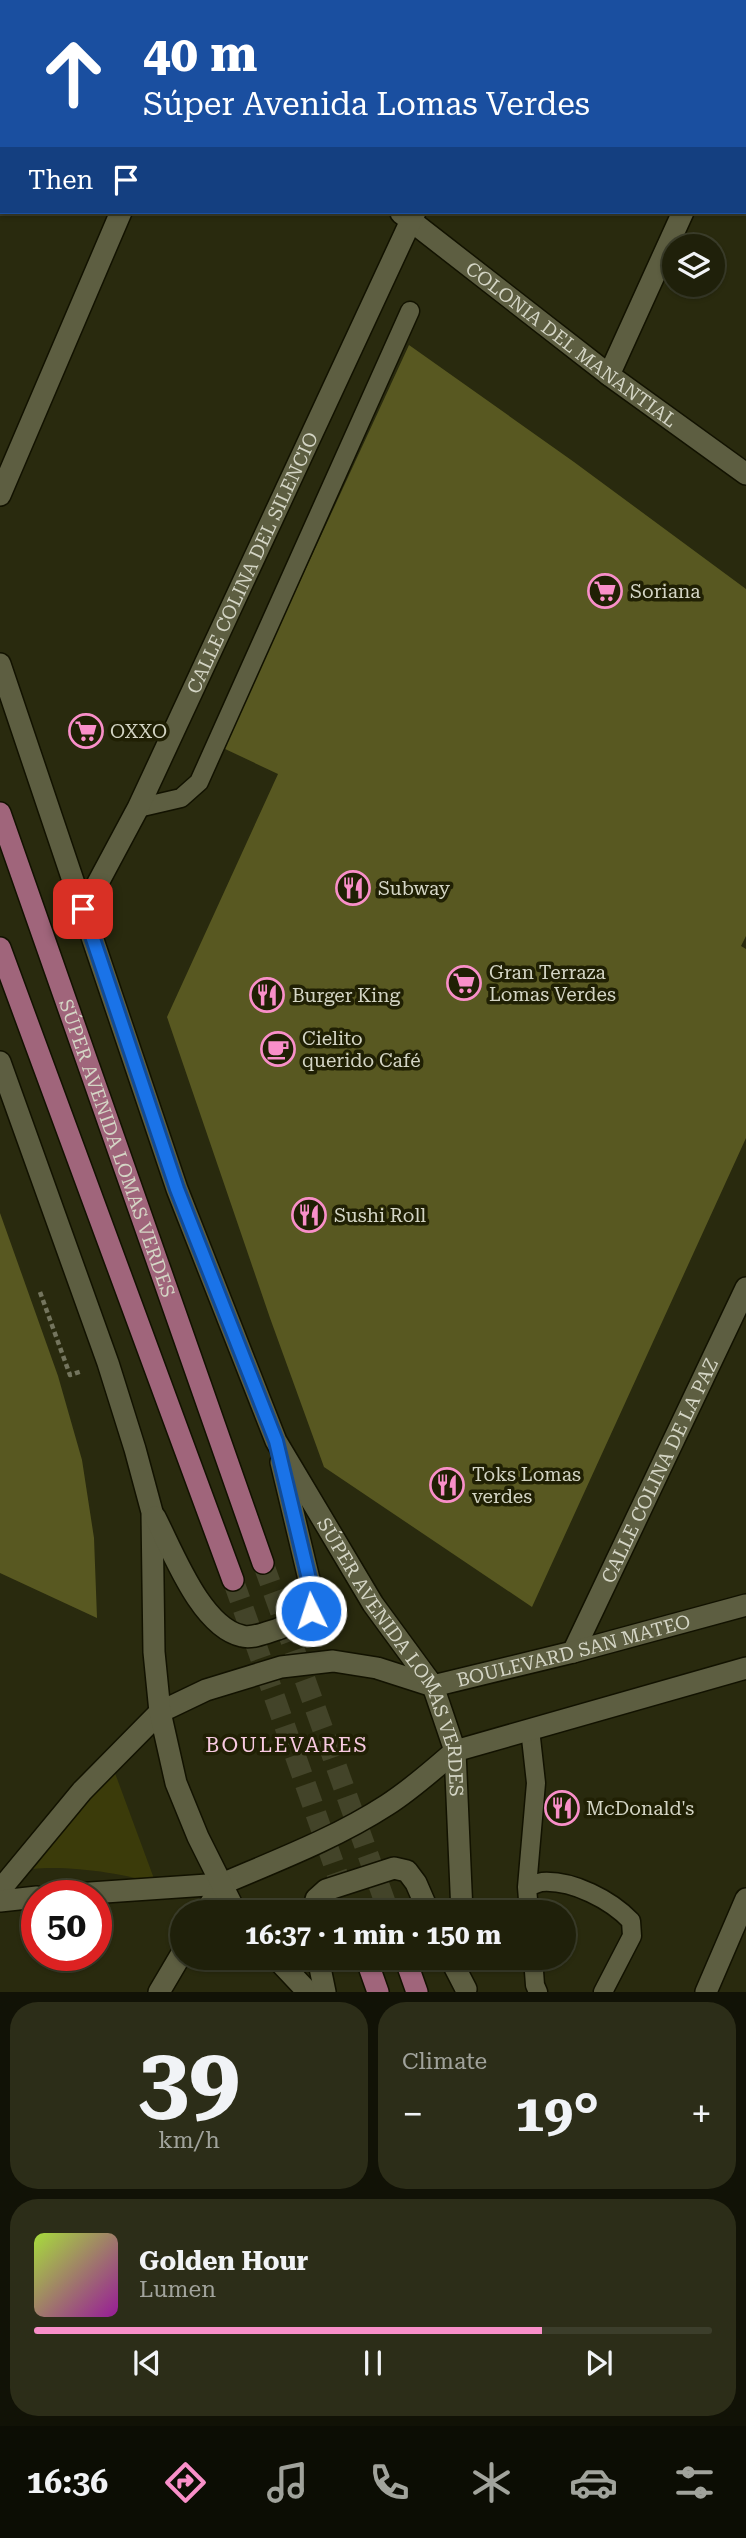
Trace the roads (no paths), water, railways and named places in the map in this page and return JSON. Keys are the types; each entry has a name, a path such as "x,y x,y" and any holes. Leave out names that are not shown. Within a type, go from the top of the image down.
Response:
{"main road":[{"name":"SÚPER AVENIDA LOMAS VERDES","path":"0,813 263,1563"},
{"name":"SÚPER AVENIDA LOMAS VERDES","path":"0,948 233,1580"},
{"path":"370,1970 378,1992"},
{"path":"409,1970 417,1992"}],"street":[{"path":"0,495 120,214"},
{"name":"COLONIA DEL MANANTIAL","path":"408,214 609,375 746,474"},
{"name":"CALLE COLINA DEL SILENCIO","path":"83,909 138,808 408,214"},
{"path":"609,375 682,214"},
{"name":"SÚPER AVENIDA LOMAS VERDES","path":"0,664 177,1189 276,1441 373,1604 433,1686 455,1751 461,1900"},
{"path":"2,1075 108,1363 152,1512 205,1611 222,1628 244,1637 270,1632 302,1619 311,1611 314,1600 276,1441"},
{"name":"CALLE COLINA DE LA PAZ","path":"572,1652 746,1288"},
{"path":"152,1512 154,1652 160,1712 176,1783 198,1837 230,1900"},
{"name":"BOULEVARD SAN MATEO","path":"0,1890 82,1791 160,1712 206,1690 281,1667 332,1661 377,1668 433,1686 746,1605"},
{"path":"112,1892 222,1884 341,1832 422,1780 455,1751 746,1668"},
{"path":"316,1900 326,1890 394,1868 407,1871 423,1900"},
{"path":"213,1900 222,1884"},
{"path":"0,1900 21,1898"},
{"path":"706,1992 746,1899"},
{"path":"159,1992 172,1970"},
{"path":"287,1970 308,1992"},
{"path":"320,1970 325,1992"},
{"path":"456,1970 466,1991"},
{"path":"465,1970 466,1991"}],"lane":[{"path":"138,808 181,798 199,782 410,311"},
{"path":"528,1900 536,1783 530,1729"},
{"path":"527,1887 542,1882 569,1885 617,1907 631,1922 632,1936 603,1992"},
{"path":"534,1970 538,1992"}],"tunnel":[{"path":"263,1563 384,1900"},
{"path":"233,1580 346,1900"}],"place":[{"name":"Soriana","path":"605,591"},
{"name":"OXXO","path":"86,731"},
{"name":"Subway","path":"353,888"},
{"name":"Gran Terraza Lomas Verdes","path":"464,983"},
{"name":"Burger King","path":"267,995"},
{"name":"Cielito querido Café","path":"278,1049"},
{"name":"Sushi Roll","path":"309,1215"},
{"name":"Toks Lomas verdes","path":"447,1485"},
{"name":"McDonald's","path":"562,1808"}],"district":[{"name":"BOULEVARES","path":"287,1745"}]}
